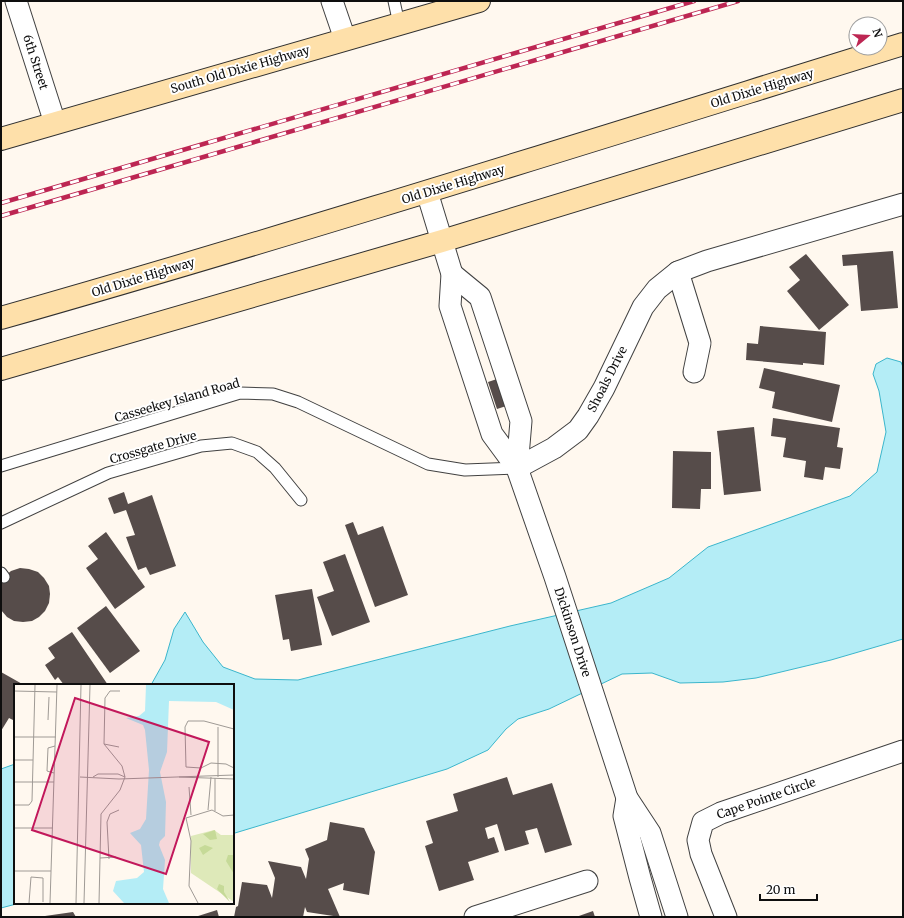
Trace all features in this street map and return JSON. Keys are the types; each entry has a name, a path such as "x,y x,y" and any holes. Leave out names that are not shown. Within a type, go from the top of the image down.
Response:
{"main road":[{"name":"South Old Dixie Highway","path":"1,139 479,1"},
{"name":"Old Dixie Highway","path":"1,318 427,192 903,44"},
{"path":"1,369 442,241 903,100"}],"street":[{"name":"6th Street","path":"16,1 55,123"},
{"path":"332,1 345,39"},
{"name":"Dickinson Drive","path":"427,192 452,274 450,306 468,365 492,434 517,468 555,577 627,798 650,833 677,917"},
{"name":"Shoals Drive","path":"517,468 554,448 578,430 604,388 643,307 657,289 678,272 707,261 903,204"},
{"path":"678,272 700,343 694,372"},
{"name":"Dickinson Drive","path":"452,274 480,297 501,359 521,421 517,468"},
{"path":"468,365 477,372 488,371 496,366 501,359"},
{"name":"Cape Pointe Circle","path":"726,917 700,854 698,840 703,822 721,813 903,751"},
{"name":"Dickinson Drive","path":"627,798 624,816 651,917"},
{"path":"475,917 587,881"}],"lane":[{"path":"394,1 399,24"},
{"name":"Casseekey Island Road","path":"1,466 240,393 273,394 298,402 428,464 465,470 517,468"},
{"name":"Crossgate Drive","path":"1,523 108,473 201,446 232,443 257,452 275,468 301,500"}],"water":[{"path":"887,358 901,362 903,367 903,639 831,660 756,678 723,682 680,683 652,673 622,674 549,709 518,719 506,729 488,750 447,769 234,832 234,684 152,684 165,660 174,629 185,612 203,642 223,667 255,679 298,680 510,626 611,603 669,578 708,547 850,496 877,472 886,432 879,391 873,374 876,364"},
{"path":"14,764 14,904 16,904 1,908 1,769"}],"building":[{"path":"893,251 898,308 861,311 857,265 843,266 842,255"},
{"path":"806,254 849,305 819,330 787,291 800,280 789,267"},
{"path":"760,326 826,332 824,365 803,363 803,365 746,360 747,343 758,344"},
{"path":"764,368 840,385 832,422 772,408 775,392 759,388"},
{"path":"503,377 512,404 497,409 488,382"},
{"path":"773,418 840,428 837,447 843,448 840,469 825,467 823,480 804,477 806,461 783,457 786,438 771,436"},
{"path":"754,427 761,491 724,495 717,431"},
{"path":"673,451 711,452 711,489 701,489 700,509 672,508"},
{"path":"124,492 128,504 152,495 176,566 150,575 146,567 138,570 126,537 135,535 126,510 114,514 108,498"},
{"path":"353,522 358,535 383,526 408,595 375,607 345,525"},
{"path":"106,532 145,587 115,609 86,568 98,559 88,546"},
{"path":"345,554 370,622 332,636 317,597 334,591 323,562"},
{"path":"20,568 38,572 49,586 49,603 45,611 32,621 14,621 7,617 1,610 1,581 11,571"},
{"path":"312,589 322,645 291,651 289,639 283,640 275,595"},
{"path":"106,606 140,651 110,673 77,628"},
{"path":"72,632 107,684 63,684 58,677 55,680 45,665 55,658 48,648"},
{"path":"1,672 22,684 14,684 14,720 9,718 1,731"},
{"path":"507,777 513,795 552,783 572,845 545,853 537,828 525,831 529,844 505,851 497,824 485,828 488,839 494,837 499,852 468,862 474,880 439,891 425,846 433,843 426,821 458,811 453,794"},
{"path":"330,822 364,828 375,852 369,895 343,890 344,883 328,889 340,917 307,912 305,907 303,917 234,917 236,907 238,906 242,882 267,885 272,898 275,878 268,861 301,867 306,879 309,859 305,849 327,840"},
{"path":"217,910 219,917 195,917"},
{"path":"593,911 595,917 576,917"},
{"path":"73,912 76,917 45,917 45,916"}],"railway":[{"path":"1,203 694,1"},
{"path":"1,216 738,1"}]}
